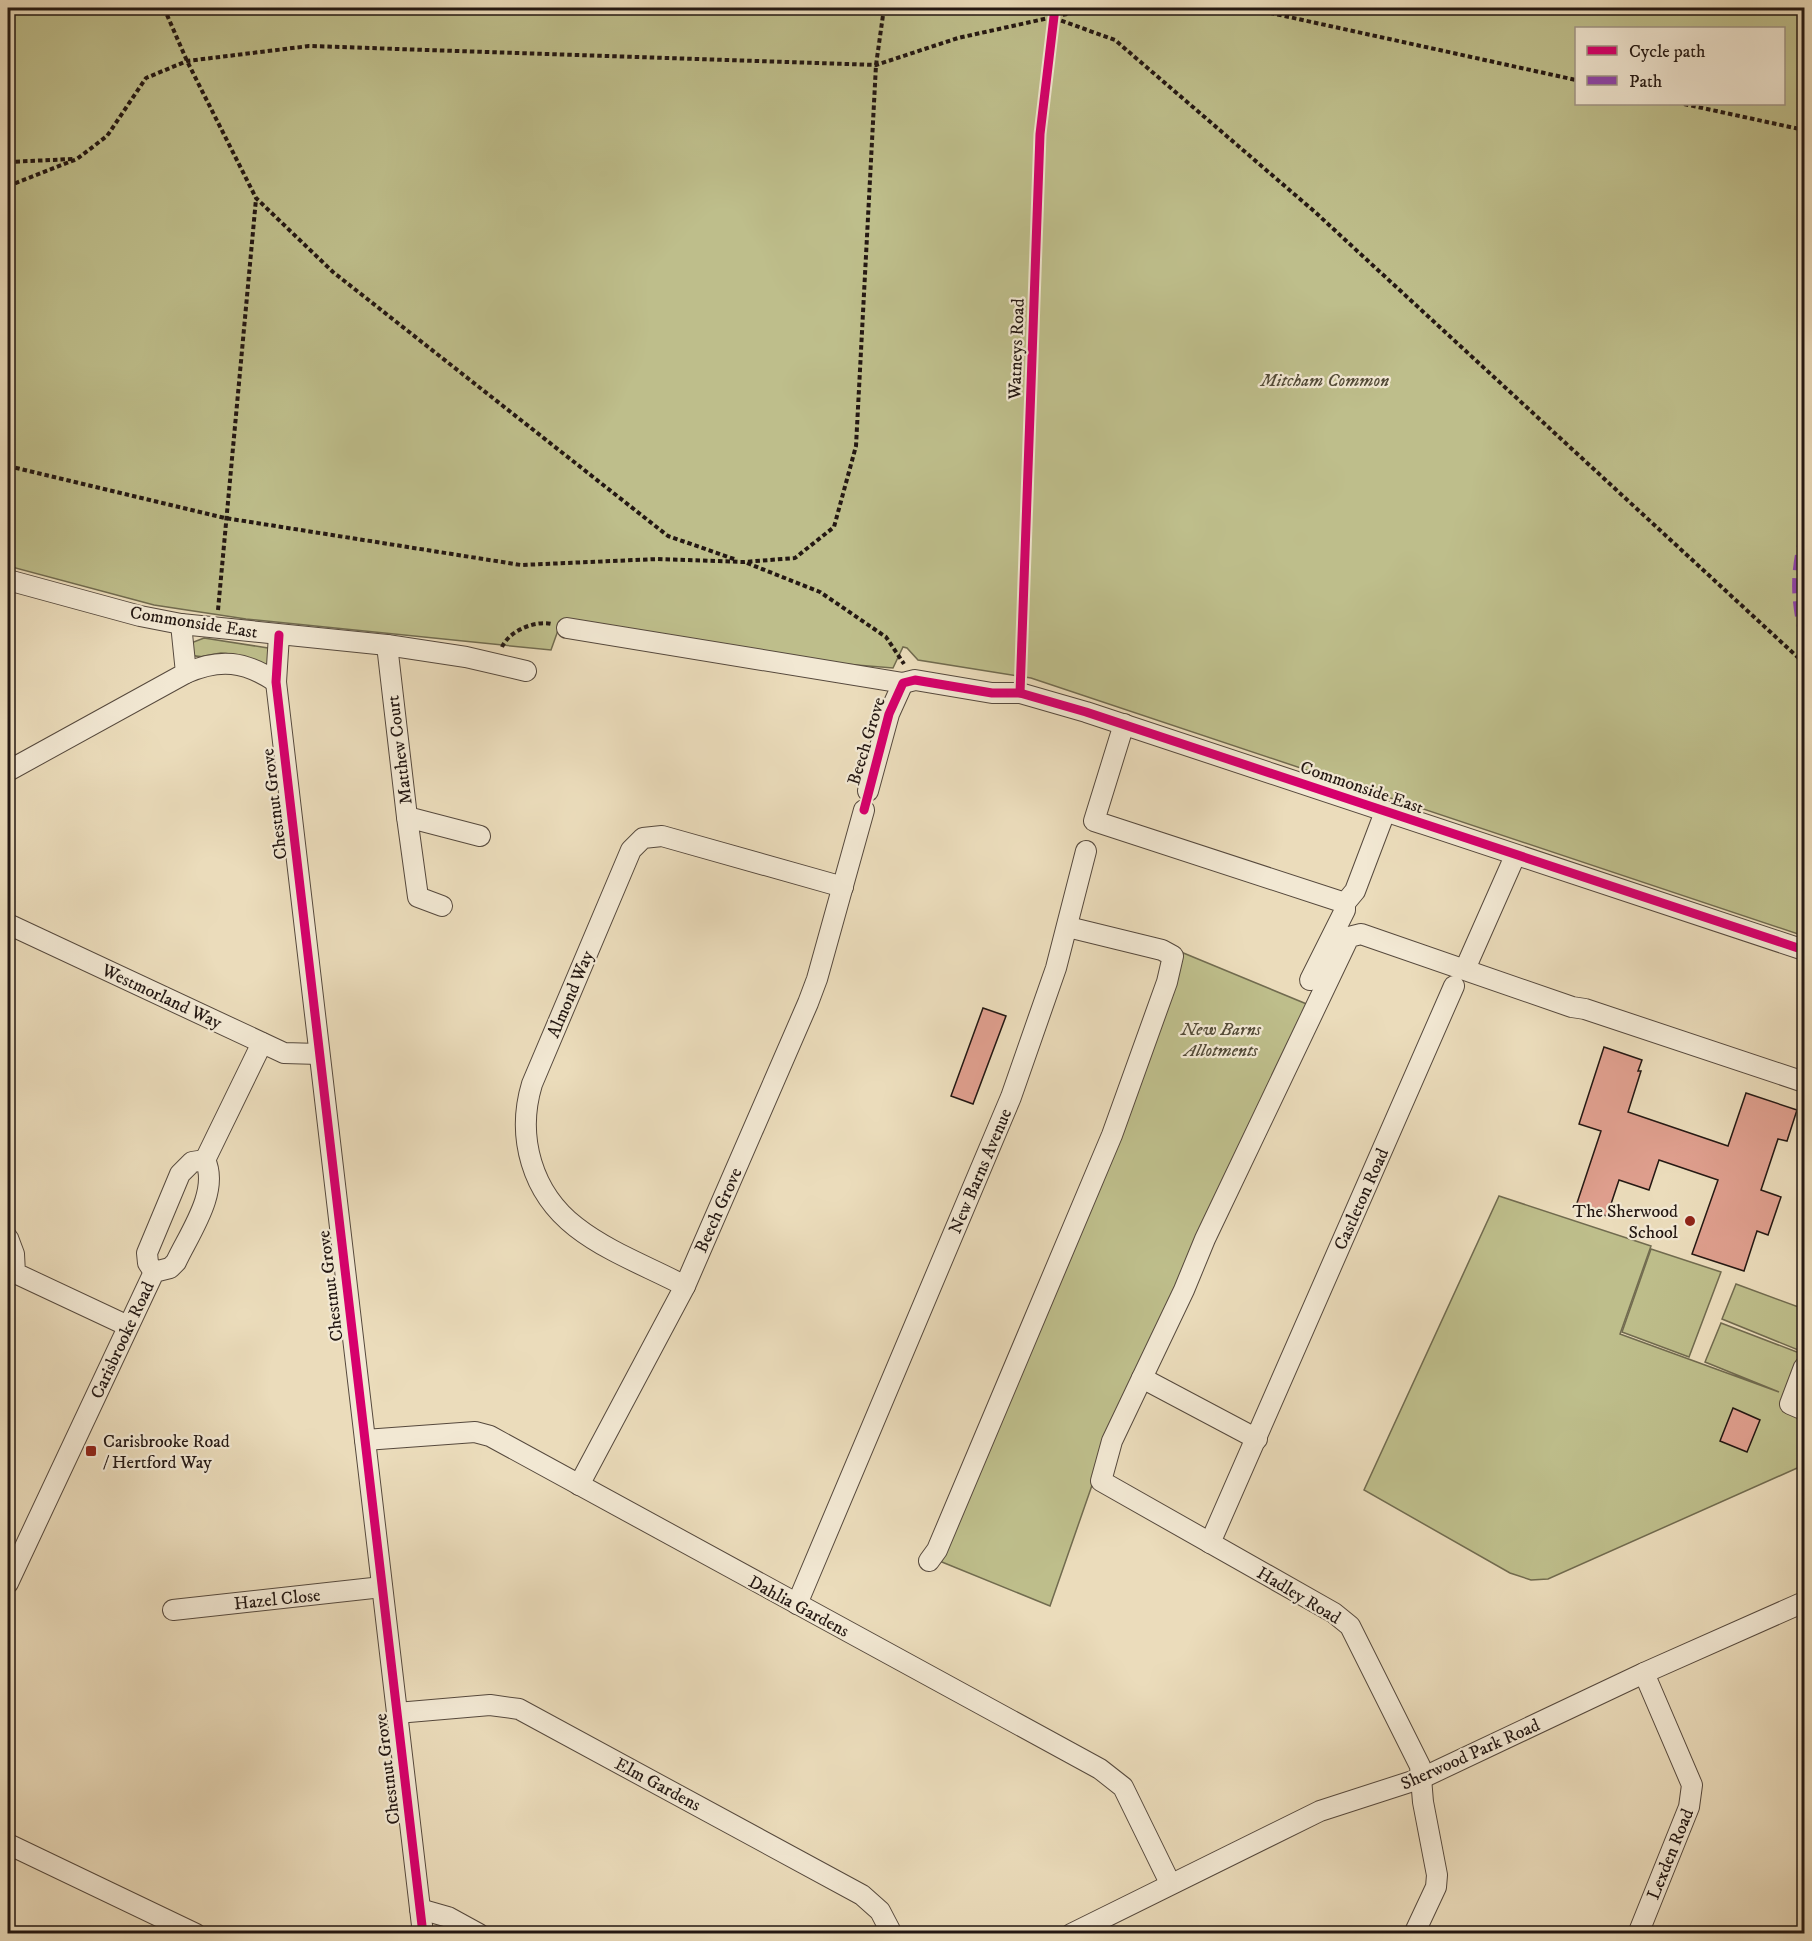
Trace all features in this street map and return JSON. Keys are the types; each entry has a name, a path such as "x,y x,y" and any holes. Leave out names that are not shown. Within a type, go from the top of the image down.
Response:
{"street":[{"name":"Commonside East","path":"8,580 140,616 181,624 387,645 526,671"},
{"path":"181,624 186,673"},
{"name":"Commonside East","path":"567,628 992,693 1020,693 1124,724 1515,856 1804,950"},
{"name":"Chestnut Grove","path":"279,635 276,682 423,1934"},
{"name":"Matthew Court","path":"387,645 407,817 480,836"},
{"path":"8,771 186,673 220,662 240,663 276,682"},
{"name":"Beech Grove","path":"579,1485 684,1287 808,1003 843,887 889,714 909,681"},
{"path":"1124,724 1094,821 1345,903"},
{"path":"1310,980 1345,910 1345,903 1355,891 1385,812"},
{"path":"407,817 418,897 442,906"},
{"name":"Almond Way","path":"684,1287 592,1238 565,1218 551,1202 530,1159 526,1113 532,1084 631,850 643,838 662,836 843,887"},
{"name":"New Barns Avenue","path":"797,1604 1011,1097 1036,1029 1068,927 1086,851"},
{"path":"1465,969 1515,856"},
{"name":"Westmorland Way","path":"8,924 262,1043 292,1055 319,1054"},
{"path":"929,1561 942,1540 1112,1135 1167,982 1173,956 1162,950 1068,927"},
{"path":"1257,1439 1142,1378 1184,1290 1204,1239 1349,937 1361,934 1572,1007 1585,1009 1804,1082"},
{"name":"Castleton Road","path":"1210,1543 1454,986"},
{"path":"154,1272 148,1263 147,1253 176,1184 186,1167 197,1160 205,1161 262,1043"},
{"name":"Carisbrooke Road","path":"8,1583 154,1272 170,1268 176,1262 208,1193 210,1170 205,1161"},
{"path":"8,1238 14,1254 11,1277 128,1326"},
{"path":"1804,1367 1790,1404 1804,1410"},
{"name":"Hadley Road","path":"1142,1378 1112,1442 1101,1481 1334,1613 1350,1626 1418,1759 1422,1778 1423,1802 1437,1875 1436,1887 1414,1934"},
{"name":"Dahlia Gardens","path":"365,1440 475,1432 490,1436 1112,1777 1124,1787 1170,1883"},
{"name":"Hazel Close","path":"173,1610 382,1587"},
{"name":"Sherwood Park Road","path":"1071,1934 1170,1883 1320,1811 1422,1778 1644,1673 1804,1602"},
{"name":"Lexden Road","path":"1638,1934 1689,1807 1692,1792 1686,1769 1644,1673"},
{"name":"Elm Gardens","path":"397,1713 490,1704 519,1709 862,1895 880,1911 892,1934"},
{"path":"8,1844 196,1934"},
{"path":"420,1909 448,1917 479,1934"}],"path":[{"path":"164,8 187,61 256,198 333,272 668,537 744,562 820,592 886,637 909,681"},
{"path":"8,466 225,518 521,565 658,559 744,562 795,558 834,527 856,446 876,66 884,8"},
{"path":"1043,8 1054,18 1114,40 1315,212 1804,663"},
{"path":"1053,29 1055,8"},
{"path":"8,186 77,159 107,136 146,78 187,61 309,46 876,66 958,38 1094,8"},
{"path":"1248,8 1575,80"},
{"path":"1689,105 1804,130"},
{"path":"8,162 77,159"},
{"path":"217,628 225,518 256,198"},
{"path":"496,664 504,643 530,625 546,622 567,628"}],"green space":[{"name":"Mitcham Common","path":"8,8 1804,8 1804,936 1031,678 918,660 907,648 903,647 893,668 759,657 561,622 551,650 246,619 154,605 8,566"},
{"path":"204,638 268,648 272,652 268,664 263,666 226,653 192,655 191,643"},
{"name":"New Barns Allotments","path":"1181,952 1309,1005 1105,1448 1050,1606 937,1560"},
{"path":"1499,1196 1651,1246 1620,1334 1779,1392 1705,1362 1721,1323 1802,1354 1787,1394 1804,1419 1804,1465 1548,1579 1531,1580 1510,1573 1364,1490"},
{"path":"1651,1249 1721,1272 1689,1357 1622,1332"},
{"path":"1736,1284 1804,1309 1803,1352 1722,1319"}],"water":[{"path":"532,8 600,8 594,14 547,14"}],"building":[{"path":"983,1008 1006,1016 973,1104 951,1096"},
{"path":"1604,1047 1642,1060 1638,1071 1641,1071 1628,1112 1728,1146 1746,1093 1797,1110 1787,1141 1778,1139 1761,1190 1781,1197 1768,1235 1757,1231 1744,1271 1692,1254 1718,1180 1659,1160 1649,1190 1619,1180 1607,1216 1576,1206 1601,1131 1579,1124"},
{"path":"1733,1408 1760,1420 1747,1452 1720,1441"}],"marked path":[{"path":"1804,533 1796,586 1798,612 1804,640"}],"cycle path":[{"name":"Watneys Road","path":"1020,693 1040,134 1055,8"},
{"path":"279,635 276,682 423,1934"},
{"path":"864,810 889,714 903,683 915,680 992,693 1020,693 1086,712 1804,950"}],"place":[{"name":"The Sherwood School","path":"1690,1221"},
{"name":"Carisbrooke Road / Hertford Way","path":"91,1451"}]}
